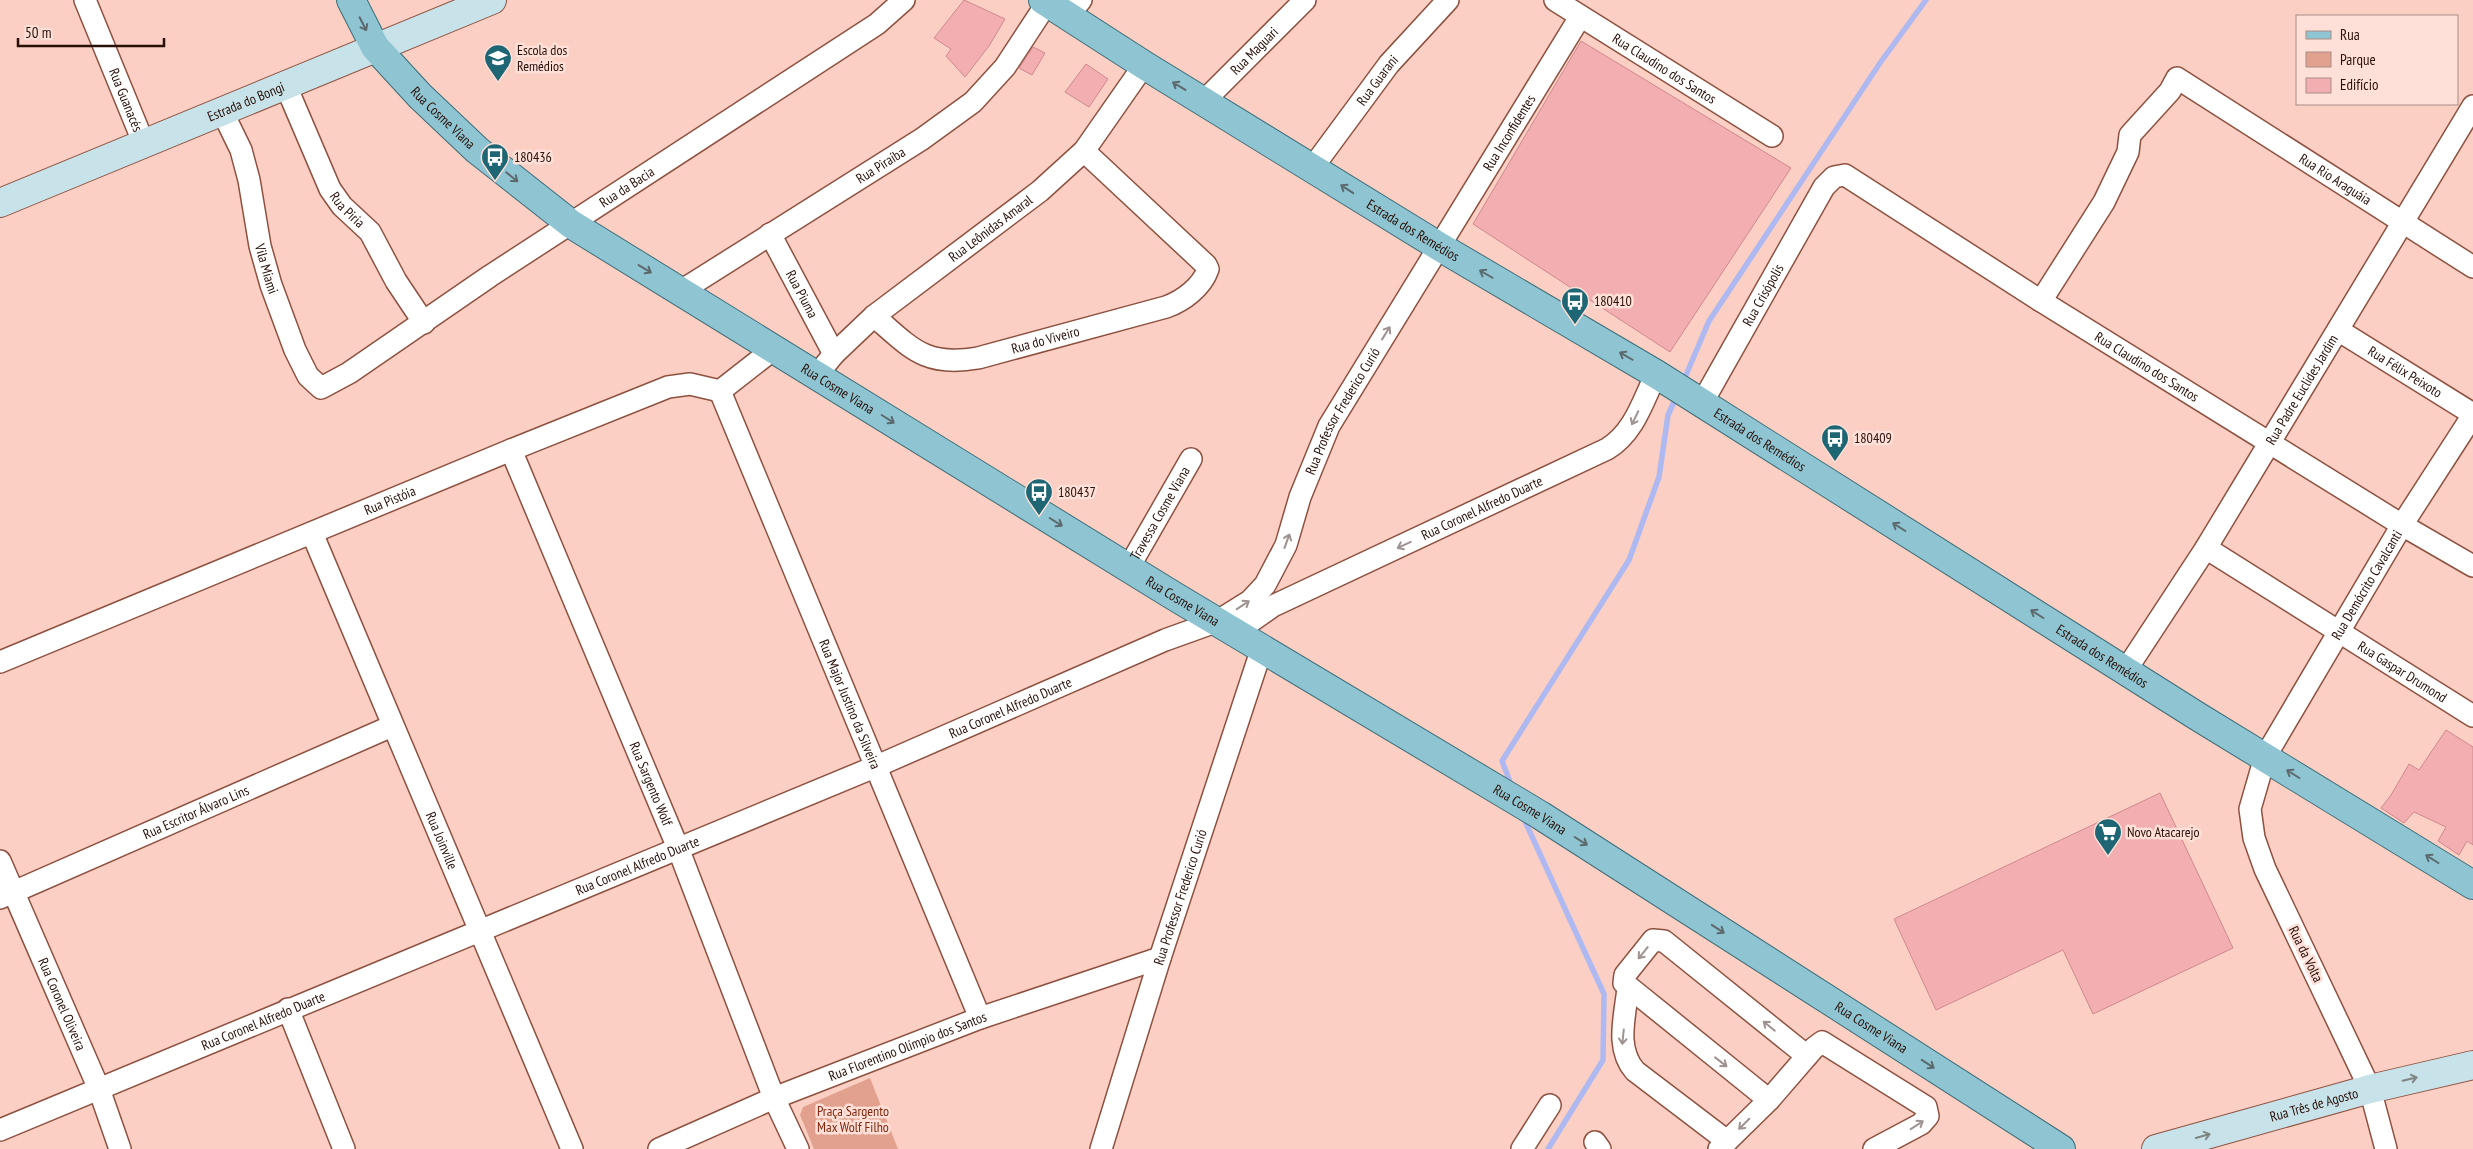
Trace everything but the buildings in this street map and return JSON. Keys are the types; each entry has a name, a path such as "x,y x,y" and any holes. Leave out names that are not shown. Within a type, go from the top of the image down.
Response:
{"main road":[{"name":"Rua Cosme Viana","path":"350,0 375,47 420,96 477,150 571,224 1129,567 1540,815 2062,1149"},
{"name":"Estrada do Bongi","path":"0,203 492,0"},
{"name":"Estrada dos Remédios","path":"1059,5 1144,65 1313,167 1440,247 1662,378 2265,757 2473,885"},
{"name":"Rua Três de Agosto","path":"2156,1149 2370,1089 2473,1065"}],"street":[{"name":"Rua Guanacés","path":"85,0 144,144"},
{"name":"Rua da Bacia","path":"349,373 490,276 877,24 904,0"},
{"name":"Rua Maguari","path":"1204,101 1305,0"},
{"name":"Rua Guarani","path":"1313,167 1389,64 1448,0"},
{"name":"Rua Claudino dos Santos","path":"1555,0 1580,18 1772,136"},
{"name":"Rua Piraíba","path":"681,291 922,139 973,102 1059,5"},
{"name":"Rua Inconfidentes","path":"1440,247 1580,18"},
{"name":"Rua Leônidas Amaral","path":"818,375 834,354 874,316 1040,191 1084,150 1144,65"},
{"name":"Rua Rio Araguáia","path":"2041,301 2104,202 2128,152 2130,135 2170,91 2177,78 2473,267"},
{"name":"Rua Piria","path":"286,86 330,189 342,206 370,232 396,281 424,323"},
{"name":"Rua Padre Euclides Jardim","path":"2126,670 2206,548 2473,106"},
{"name":"Vila Miami","path":"222,110 241,150 249,180 260,246 271,285 295,350 308,376 321,388 349,373"},
{"name":"Rua do Viveiro","path":"874,316 912,349 935,359 953,362 978,358 1178,302 1206,274 1208,269 1206,265 1084,150"},
{"name":"Rua Claudino dos Santos","path":"1824,187 1834,177 1845,175 2041,301 2402,525 2473,566"},
{"name":"Rua Crisópolis","path":"1700,402 1824,187"},
{"name":"Rua Piuma","path":"770,234 834,354"},
{"name":"Rua Professor Frederico Curió","path":"1265,585 1286,545 1300,497 1329,426 1440,247"},
{"name":"Rua Félix Peixoto","path":"2338,330 2473,415"},
{"path":"720,391 775,348"},
{"name":"Rua Coronel Alfredo Duarte","path":"0,1130 877,766 1165,640 1227,626 1273,606 1607,449 1620,441 1628,432 1662,378"},
{"name":"Rua Pistóia","path":"0,662 511,450 668,387 690,384 720,391"},
{"name":"Rua Major Justino da Silveira","path":"720,391 980,1018"},
{"name":"Rua Demócrito Cavalcanti","path":"2265,757 2402,525 2473,415"},
{"name":"Rua Sargento Wolf","path":"511,450 678,848 774,1098 798,1149"},
{"name":"Travessa Cosme Viana","path":"1129,567 1191,459"},
{"name":"Rua Joinville","path":"312,533 572,1149"},
{"name":"Rua Gaspar Drumond","path":"2206,548 2473,716"},
{"name":"Rua Coronel Alfredo Duarte","path":"1227,626 1265,585"},
{"name":"Rua Professor Frederico Curió","path":"1101,1149 1160,958 1262,648"},
{"name":"Rua Escritor Álvaro Lins","path":"7,895 392,726"},
{"name":"Rua da Volta","path":"2265,757 2250,809 2254,838 2265,869 2370,1089 2386,1149"},
{"name":"Rua Coronel Oliveira","path":"0,861 7,895 99,1089 120,1149"},
{"path":"1769,1100 1624,983 1624,975 1653,940 1664,941 1807,1056"},
{"name":"Rua Florentino Olímpio dos Santos","path":"659,1149 774,1098 980,1018 1160,958"},
{"path":"1628,988 1622,1048 1627,1062 1635,1071 1723,1145 1769,1100 1807,1056 1822,1042 1926,1107 1928,1116 1921,1124 1874,1149"},
{"path":"288,1009 344,1149"},
{"path":"1522,1149 1550,1105"}],"green space":[{"name":"Praça Sargento Max Wolf Filho","path":"870,1078 898,1149 814,1149 800,1115 803,1107"}],"waterway":[{"path":"1683,382 1709,321 1880,63 1926,0"},
{"path":"1512,787 1502,761 1629,560 1659,477 1668,415 1677,395"},
{"path":"1523,817 1604,994 1603,1060 1548,1149"}],"place":[{"name":"Escola dos Remédios","path":"498,82"},
{"name":"180436","path":"495,181"},
{"name":"180410","path":"1575,325"},
{"name":"180409","path":"1835,462"},
{"name":"180437","path":"1039,516"},
{"name":"Novo Atacarejo","path":"2108,856"}]}
